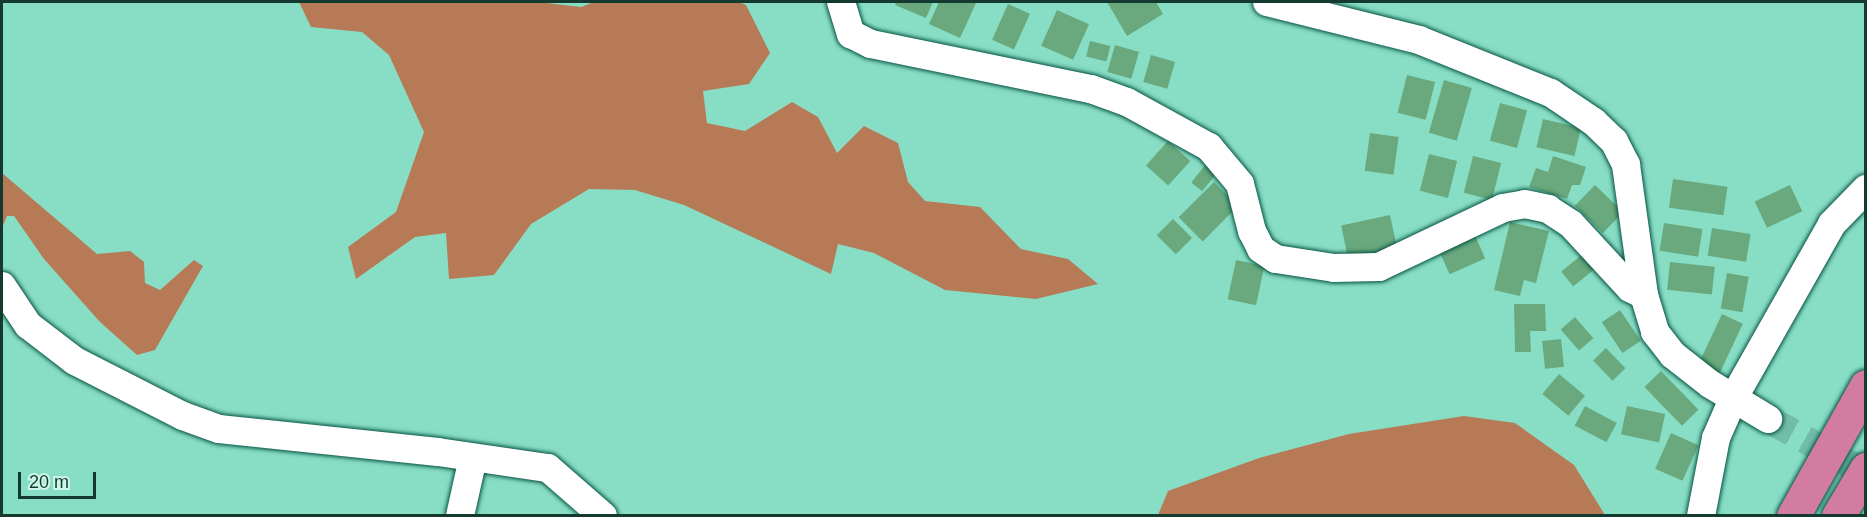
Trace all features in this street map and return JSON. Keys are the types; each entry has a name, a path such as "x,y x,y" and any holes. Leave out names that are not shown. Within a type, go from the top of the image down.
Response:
{"highway":[{"path":"1793,516 1866,386"},
{"path":"1838,516 1866,469"}],"street":[{"path":"841,2 852,34 872,44 1091,88 1127,102 1209,147 1240,184 1256,240 1261,249 1276,259 1334,268 1379,267 1463,224 1503,208 1525,204 1548,209 1570,224 1630,288 1644,295"},
{"path":"1267,2 1419,40 1551,93 1594,122 1614,141 1626,165 1644,295 1655,332 1673,355 1733,399 1768,420"},
{"path":"1701,516 1716,438 1733,399 1832,224 1866,189"},
{"path":"2,286 28,325 75,361 183,416 219,429 548,468 603,516"},
{"path":"460,516 473,458"}],"shaded area":[{"path":"299,2 538,2 581,7 594,2 739,2 746,5 770,53 749,84 703,91 707,123 745,131 792,102 818,117 837,153 864,126 898,143 908,182 925,201 980,207 1021,249 1068,259 1098,284 1036,299 945,290 874,253 838,244 831,274 684,205 635,190 589,189 531,224 494,275 449,279 446,233 415,237 356,279 348,247 396,212 424,132 389,55 362,32 311,27"},
{"path":"2,173 97,254 130,251 144,262 145,283 160,290 194,260 203,266 155,350 137,355 100,322 44,259 14,216 7,216 2,228"},
{"path":"1464,416 1515,423 1574,465 1605,515 1158,515 1168,491 1259,458 1349,434"}],"building":[{"path":"896,2 933,2 926,18 895,5"},
{"path":"939,2 976,3 960,38 929,24"},
{"path":"1107,2 1156,2 1163,14 1127,36"},
{"path":"1008,4 1030,14 1014,49 992,40"},
{"path":"1057,10 1089,24 1073,60 1041,46"},
{"path":"1090,41 1110,46 1107,62 1086,57"},
{"path":"1115,45 1139,52 1131,79 1107,72"},
{"path":"1151,55 1175,62 1167,89 1143,82"},
{"path":"1407,75 1435,82 1426,120 1398,113"},
{"path":"1444,80 1472,88 1457,141 1429,133"},
{"path":"1500,103 1527,110 1517,148 1490,141"},
{"path":"1543,119 1581,128 1574,156 1536,147"},
{"path":"1370,133 1399,137 1393,175 1365,171"},
{"path":"1168,141 1190,161 1168,186 1146,166"},
{"path":"1429,154 1457,161 1448,198 1420,191"},
{"path":"1473,156 1501,163 1492,200 1464,193"},
{"path":"1553,156 1586,167 1580,185 1572,185 1567,199 1529,187 1536,168 1548,172"},
{"path":"1207,163 1218,172 1202,191 1191,182"},
{"path":"1673,179 1727,187 1723,215 1669,208"},
{"path":"1214,182 1238,206 1203,241 1179,217"},
{"path":"1595,185 1623,212 1603,233 1575,206"},
{"path":"1790,185 1802,211 1767,228 1755,201"},
{"path":"1390,215 1397,248 1348,259 1341,225"},
{"path":"1173,219 1192,238 1176,254 1157,235"},
{"path":"1510,222 1549,231 1536,283 1524,280 1520,296 1494,290"},
{"path":"1664,223 1703,229 1698,257 1660,251"},
{"path":"1712,228 1751,234 1746,262 1708,256"},
{"path":"1473,231 1485,258 1450,274 1437,247"},
{"path":"1583,254 1595,269 1573,286 1561,272"},
{"path":"1236,260 1264,266 1256,305 1228,299"},
{"path":"1670,262 1715,267 1712,295 1667,290"},
{"path":"1727,273 1749,277 1742,312 1721,308"},
{"path":"1514,304 1545,304 1546,331 1530,331 1531,352 1515,352"},
{"path":"1620,310 1641,341 1622,353 1602,322"},
{"path":"1722,314 1743,324 1720,374 1699,364"},
{"path":"1575,317 1593,338 1579,351 1561,329"},
{"path":"1561,339 1564,367 1545,369 1542,341"},
{"path":"1606,348 1625,368 1613,381 1593,361"},
{"path":"1661,371 1699,410 1682,426 1644,387"},
{"path":"1559,374 1585,396 1568,416 1542,394"},
{"path":"1585,406 1617,423 1606,442 1575,425"},
{"path":"1627,406 1665,414 1659,442 1621,434"},
{"path":"1671,433 1698,445 1683,481 1655,469"}],"tunnel":[{"path":"1768,419 1866,473"}]}
